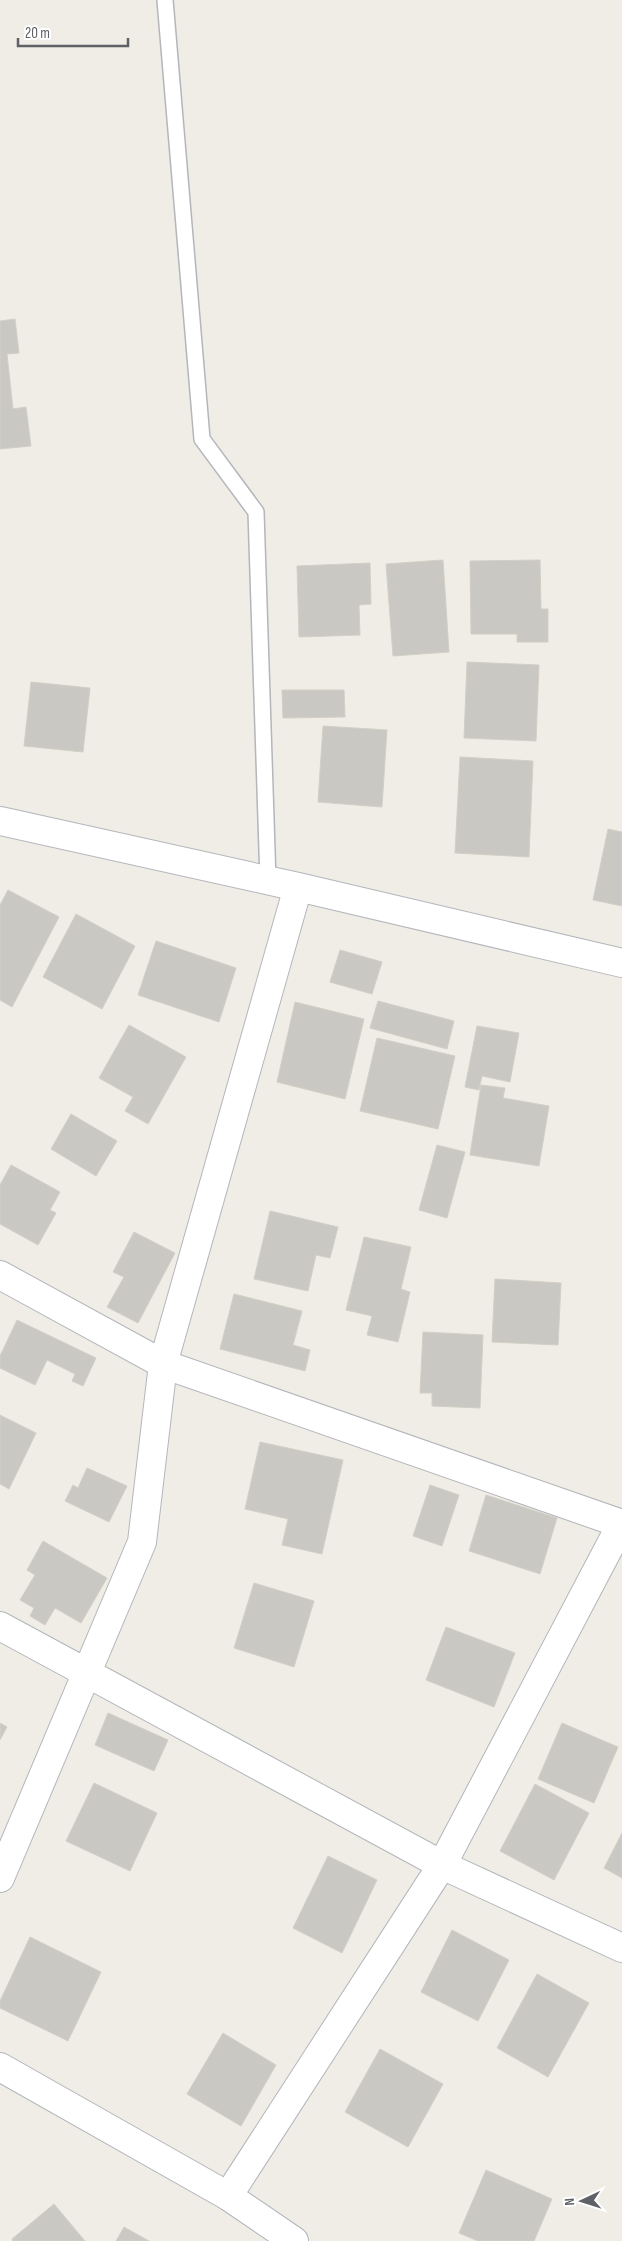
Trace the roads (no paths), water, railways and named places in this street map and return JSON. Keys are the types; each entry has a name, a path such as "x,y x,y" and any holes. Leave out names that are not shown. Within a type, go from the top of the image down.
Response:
{"street":[{"path":"0,821 298,887 622,964"},
{"path":"0,1878 86,1673 121,1596 142,1542 163,1364 298,887"},
{"path":"0,1275 163,1364 622,1524 442,1865 228,2196"},
{"path":"0,1626 442,1865 622,1948"},
{"path":"0,2067 228,2196 294,2241"}],"lane":[{"path":"166,0 202,440 256,512 268,881"}]}
